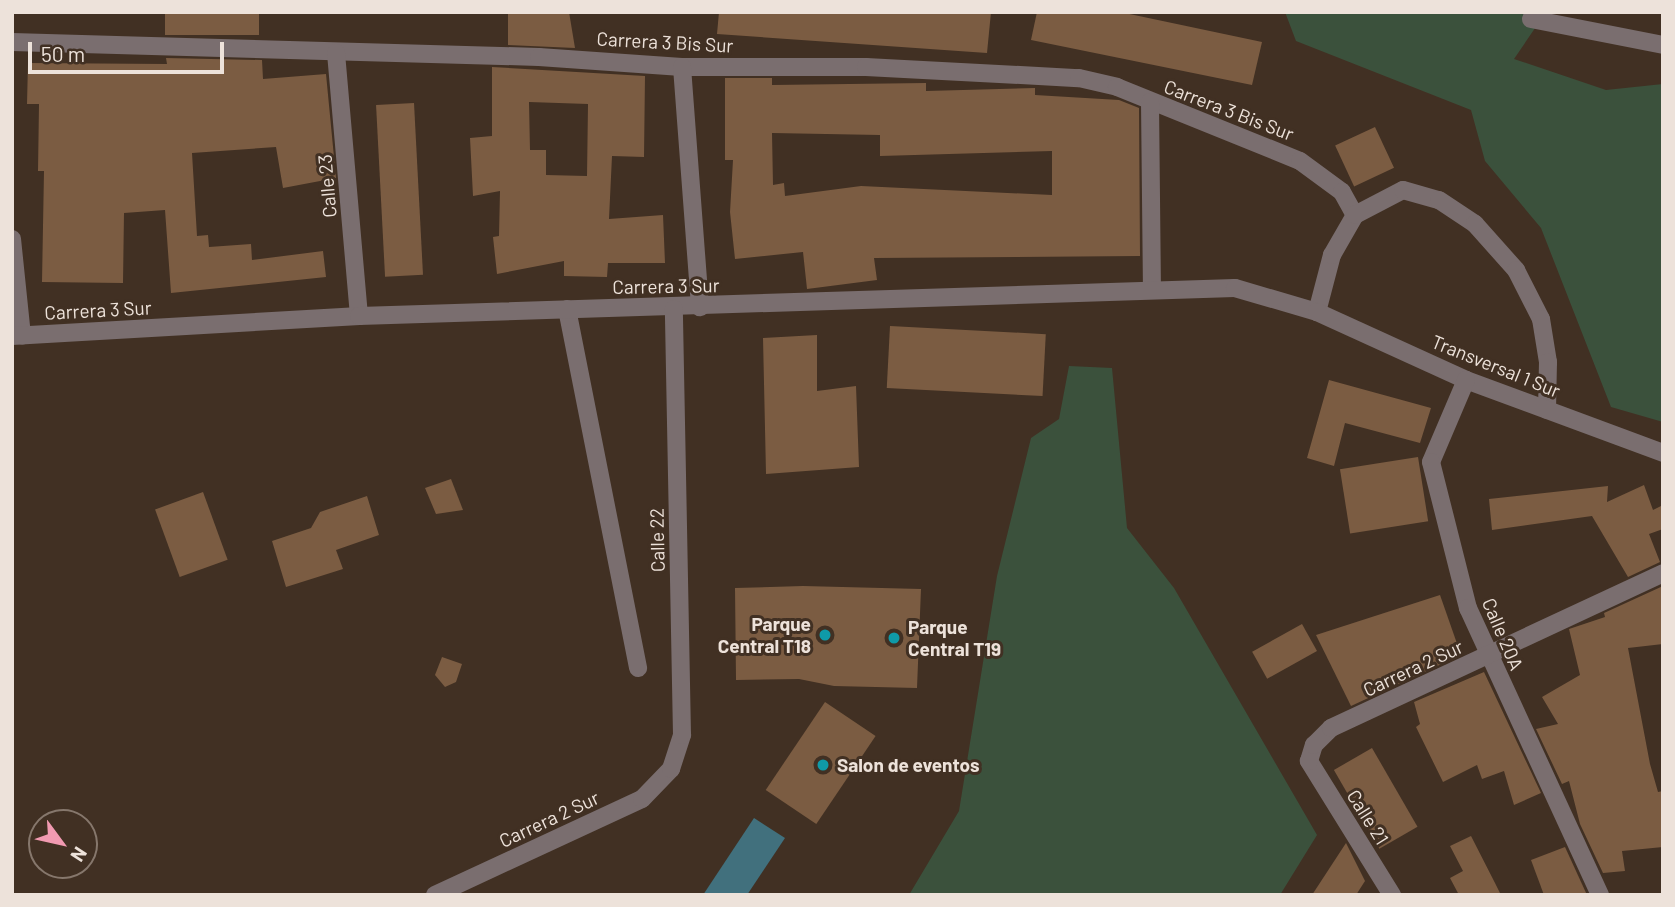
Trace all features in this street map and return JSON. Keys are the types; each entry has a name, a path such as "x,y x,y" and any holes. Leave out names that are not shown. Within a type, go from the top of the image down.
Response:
{"street":[{"path":"1531,19 1663,45"},
{"name":"Carrera 3 Bis Sur","path":"12,42 539,57 682,67 866,66 1079,78 1150,102 1300,161 1342,192 1355,215"},
{"name":"Calle 23","path":"337,53 359,316"},
{"path":"682,67 700,307"},
{"path":"1150,102 1152,289"},
{"path":"1317,312 1332,255 1355,215 1402,190 1439,200 1475,223 1516,270 1541,319 1548,362 1547,410"},
{"path":"12,239 17,335"},
{"name":"Carrera 3 Sur","path":"17,335 359,316 568,309 674,309 1152,289 1235,288 1317,312"},
{"path":"568,309 638,667"},
{"name":"Calle 22","path":"671,769 682,735 674,309"},
{"name":"Transversal 1 Sur","path":"1317,312 1466,380 1663,453"},
{"name":"Calle 20A","path":"1466,380 1431,462 1468,608 1600,895"},
{"name":"Carrera 2 Sur","path":"1309,761 1314,745 1331,728 1663,573"},
{"name":"Calle 21","path":"1309,761 1392,895"},
{"name":"Carrera 2 Sur","path":"435,895 642,799 671,769"}],"green space":[{"path":"1285,12 1546,12 1514,59 1606,90 1663,84 1663,422 1611,407 1541,228 1485,161 1471,110 1296,41"},
{"path":"1069,366 1112,368 1127,528 1174,588 1317,835 1280,895 909,895 959,811 997,576 1031,438 1059,419"}],"water":[{"path":"754,818 785,838 747,895 703,895"}],"building":[{"path":"165,12 259,12 259,35 165,35"},
{"path":"508,12 569,12 575,48 508,45"},
{"path":"719,12 991,12 987,53 717,34"},
{"path":"1037,12 1120,12 1262,42 1252,85 1031,40"},
{"path":"166,58 262,60 263,79 326,74 336,178 283,188 276,147 192,153 197,236 208,235 209,247 251,244 252,260 323,251 326,277 171,293 165,210 124,213 123,283 42,282 44,171 38,171 39,104 27,104 28,63 167,64"},
{"path":"492,67 645,76 644,157 612,156 609,219 663,215 665,263 608,263 607,277 564,276 564,261 497,274 493,237 499,236 500,191 473,196 470,138 492,136","holes":["529,102 588,104 587,176 546,175 546,150 530,150"]},
{"path":"725,78 772,78 772,85 926,83 926,91 1035,88 1035,95 1119,100 1139,108 1140,256 874,258 877,280 807,289 803,252 735,259 730,212 733,160 725,160","holes":["772,133 880,135 880,156 1052,151 1052,195 861,186 785,196 784,183 773,185"]},
{"path":"414,103 423,275 385,277 376,105"},
{"path":"1375,127 1394,168 1354,186 1335,146"},
{"path":"890,326 1046,334 1043,396 887,388"},
{"path":"817,335 817,391 856,386 859,467 766,474 763,338"},
{"path":"1329,380 1431,408 1420,443 1345,423 1334,466 1307,458"},
{"path":"1418,457 1428,521 1350,534 1340,469"},
{"path":"451,479 463,510 436,514 425,488"},
{"path":"1644,485 1653,510 1663,505 1663,529 1649,534 1660,562 1628,577 1592,516 1492,530 1489,499 1608,486 1607,502"},
{"path":"203,492 228,560 180,577 155,509"},
{"path":"367,496 379,535 336,550 343,569 286,587 272,541 311,528 320,512"},
{"path":"803,586 921,589 917,688 834,686 799,679 736,680 735,588"},
{"path":"1663,586 1663,644 1628,648 1650,764 1658,792 1663,791 1663,847 1622,851 1625,871 1603,873 1580,824 1569,781 1562,784 1536,729 1558,724 1542,697 1580,675 1569,629 1605,617 1604,613"},
{"path":"1440,595 1461,655 1351,706 1316,635"},
{"path":"1302,624 1317,651 1267,679 1252,652"},
{"path":"442,657 462,664 456,682 445,687 435,675"},
{"path":"1484,672 1541,793 1514,805 1504,771 1482,779 1477,765 1443,782 1416,727 1420,724 1414,702"},
{"name":"Salon de eventos","path":"825,702 876,736 816,824 766,790"},
{"path":"1372,748 1418,827 1379,849 1334,770"},
{"path":"1471,836 1501,895 1459,895 1450,878 1463,871 1450,846"},
{"path":"1346,843 1365,881 1356,895 1312,895"},
{"path":"1565,847 1587,895 1544,895 1531,860"}],"place":[{"name":"Parque Central T18","path":"825,635"},
{"name":"Parque Central T19","path":"894,638"},
{"name":"Salon de eventos","path":"823,765"}]}
